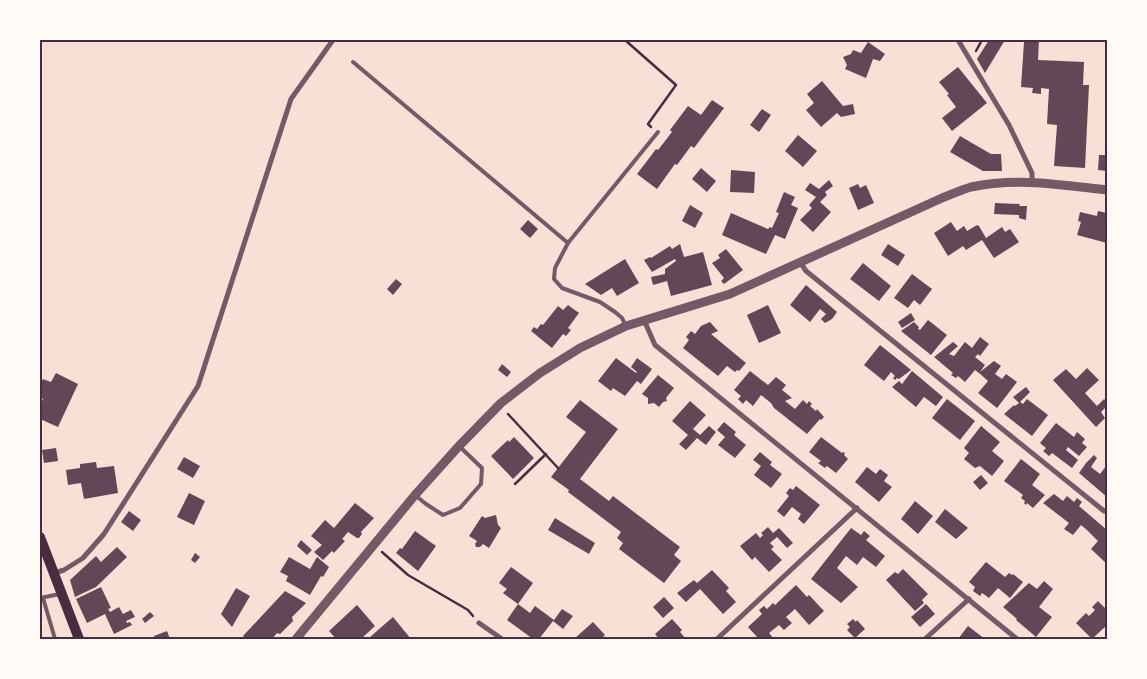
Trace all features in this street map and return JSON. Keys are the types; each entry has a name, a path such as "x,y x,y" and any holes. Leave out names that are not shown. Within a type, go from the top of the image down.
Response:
{"main road":[{"path":"40,537 79,639"}],"street":[{"path":"54,573 64,570 83,558 104,534 198,386 291,100 333,40"},
{"path":"958,40 1009,125 1032,173 1032,182"},
{"path":"296,639 415,495 459,446 502,403 540,372 580,348 626,326 730,294 942,198 970,188 1001,182 1032,182 1107,190"},
{"path":"800,262 806,271 1104,512"},
{"path":"644,320 655,345 969,598 1017,639"},
{"path":"717,639 857,508"},
{"path":"925,639 969,598"},
{"path":"479,623 502,639"}],"lane":[{"path":"353,62 568,243"},
{"path":"626,326 622,318 600,302 562,288 554,279 555,268 568,243 658,132"},
{"path":"415,495 444,515 460,508 481,484 482,468 459,446"},
{"path":"56,639 42,598 62,593"}],"path":[{"path":"625,40 676,85 648,124 658,132"},
{"path":"508,414 558,468"},
{"path":"516,484 546,454"},
{"path":"381,551 408,575 468,610 479,623"}],"building":[{"path":"989,40 1005,40 985,73 977,59"},
{"path":"1039,40 1038,60 1084,62 1083,85 1089,85 1085,168 1054,166 1057,125 1047,124 1049,89 1041,88 1041,94 1032,93 1033,88 1021,87 1024,42"},
{"path":"868,42 885,54 880,61 873,59 866,78 845,69 847,65 843,57 851,54 853,50 861,53"},
{"path":"958,67 987,103 952,131 942,118 956,107 947,95 949,94 939,82"},
{"path":"822,81 843,106 853,104 855,114 841,117 837,113 821,127 806,110 814,103 807,94"},
{"path":"712,100 724,108 694,148 691,146 657,189 637,174 672,132 670,130 688,106 701,115"},
{"path":"762,109 771,115 759,132 750,125"},
{"path":"798,135 817,151 803,167 785,151"},
{"path":"960,136 991,154 1001,154 1002,171 983,171 950,152"},
{"path":"1099,155 1107,155 1107,171 1098,170"},
{"path":"701,168 716,181 707,192 692,179"},
{"path":"731,170 755,172 754,193 730,192"},
{"path":"829,180 833,186 825,192 827,195 820,202 831,212 813,232 800,220 812,208 809,205 816,197 805,190 810,183 819,189"},
{"path":"858,184 860,188 866,185 874,203 858,210 849,188"},
{"path":"784,192 795,197 791,205 798,208 785,239 775,235 766,254 722,235 731,213 768,229 772,228 779,213 776,212"},
{"path":"995,203 1027,206 1026,220 1019,218 1019,215 994,214"},
{"path":"690,205 703,213 695,228 682,221"},
{"path":"1098,211 1107,213 1107,243 1077,235 1081,222 1078,221 1080,212 1097,216"},
{"path":"528,220 538,229 530,238 520,229"},
{"path":"951,222 957,231 964,226 967,231 977,225 986,238 1002,227 1005,232 1010,229 1019,242 994,258 982,240 966,250 963,246 948,256 934,233"},
{"path":"680,244 684,257 703,252 712,285 671,296 667,281 653,285 651,277 665,274 665,269 676,261 675,259 652,272 644,260 651,258 670,246 672,249"},
{"path":"888,244 905,255 898,266 881,255"},
{"path":"726,249 743,270 724,284 721,281 724,278 712,263 720,258 718,255"},
{"path":"625,259 639,283 617,296 612,288 601,295 585,284"},
{"path":"863,263 891,286 879,301 850,279"},
{"path":"912,274 932,289 920,305 914,300 908,308 894,298"},
{"path":"396,279 402,284 393,295 387,289"},
{"path":"806,285 837,312 832,319 825,323 821,319 826,314 820,309 810,322 790,305"},
{"path":"568,305 579,313 568,328 571,330 566,336 563,334 552,348 531,331 534,327 537,329 541,324 543,325 558,306 563,310"},
{"path":"768,305 781,333 759,343 747,315"},
{"path":"911,313 915,320 902,328 898,322"},
{"path":"928,320 947,335 931,355 901,331 914,322 920,330"},
{"path":"710,322 718,331 711,334 746,363 739,371 735,372 727,366 718,376 683,348 689,340 686,337 691,331 695,334 701,326"},
{"path":"980,337 989,344 980,356 978,354 975,357 985,365 980,372 994,361 1001,366 995,374 1002,379 1006,374 1017,382 997,408 978,393 988,381 979,373 975,370 965,382 958,376 956,378 951,375 953,373 934,357 953,342 958,346 949,354 954,356 965,342 972,348"},
{"path":"880,345 911,370 895,380 893,378 895,376 891,372 884,381 864,365"},
{"path":"616,358 636,373 631,367 637,358 652,369 641,384 637,381 625,396 613,388 611,391 598,381"},
{"path":"502,364 511,372 507,377 498,370"},
{"path":"1087,368 1099,380 1085,393 1097,406 1104,399 1107,402 1107,406 1101,412 1105,418 1096,427 1053,380 1066,369 1076,379"},
{"path":"750,371 768,385 776,377 786,385 782,390 792,398 785,401 795,409 803,400 807,404 809,401 812,404 810,406 816,411 817,409 824,417 807,434 774,408 761,395 753,406 746,400 743,404 738,399 741,396 734,390"},
{"path":"912,371 943,397 936,406 924,397 916,407 892,387 899,381 902,384"},
{"path":"56,373 78,384 58,427 40,419 40,406 43,399 40,397 40,386 43,379 51,382"},
{"path":"658,375 674,388 666,398 667,401 663,402 659,407 654,403 648,404 648,398 642,394"},
{"path":"1026,387 1030,392 1020,402 1023,404 1027,399 1048,415 1032,436 1004,414 1019,403 1013,397"},
{"path":"947,399 975,421 960,440 932,418"},
{"path":"580,400 618,429 580,479 609,501 613,496 680,547 674,555 681,561 664,583 619,549 623,543 617,538 621,532 551,477 586,432 566,417"},
{"path":"690,401 706,415 693,429 700,435 709,426 716,432 706,445 697,438 686,450 679,444 688,435 672,421"},
{"path":"724,422 736,432 734,435 746,445 735,458 718,445 725,437 717,430"},
{"path":"1056,423 1074,437 1077,432 1085,439 1082,443 1087,447 1079,456 1068,447 1066,450 1078,460 1072,468 1052,453 1049,456 1043,451 1046,448 1040,443"},
{"path":"981,426 1000,442 992,451 1004,461 992,476 980,466 975,468 964,459 969,453 964,448"},
{"path":"514,437 534,458 513,479 491,456 508,440 509,442"},
{"path":"821,437 842,453 845,453 844,455 848,459 836,473 827,466 825,468 818,463 821,461 809,452"},
{"path":"56,448 58,461 44,463 42,450"},
{"path":"760,452 772,462 770,465 782,474 771,488 754,475 761,466 753,460"},
{"path":"1094,455 1097,458 1091,467 1100,474 1107,465 1107,497 1079,473"},
{"path":"184,457 200,466 193,478 177,469"},
{"path":"1021,459 1040,474 1032,485 1045,495 1033,508 1024,503 1025,501 1021,498 1023,495 1004,481"},
{"path":"96,462 97,468 114,466 118,493 84,499 81,483 68,485 66,470 80,468 80,464"},
{"path":"867,467 876,474 880,469 888,475 884,481 892,487 879,502 855,482"},
{"path":"981,475 988,483 980,490 973,482"},
{"path":"796,486 820,505 804,524 798,519 801,514 792,507 784,517 777,511 789,496 786,493 790,488 793,490"},
{"path":"189,493 205,501 194,525 177,517"},
{"path":"1054,494 1063,501 1067,496 1074,502 1077,498 1082,502 1079,506 1107,530 1107,564 1091,549 1098,541 1087,530 1081,525 1073,535 1064,529 1069,523 1043,503"},
{"path":"915,501 933,516 918,534 901,519"},
{"path":"355,503 374,518 361,532 362,534 359,538 348,532 342,539 345,541 334,553 332,551 323,560 314,552 322,545 311,536 325,520 334,528"},
{"path":"945,509 968,528 956,539 935,522"},
{"path":"129,511 141,520 133,531 121,522"},
{"path":"496,515 498,525 501,528 489,548 483,544 480,547 476,547 477,541 469,536 482,516 485,518"},
{"path":"555,518 595,543 589,554 548,530"},
{"path":"768,527 773,533 779,528 793,543 787,548 777,537 770,543 774,547 771,549 782,560 769,572 755,557 752,560 740,546 756,533 760,538 763,535 761,533"},
{"path":"851,528 861,535 864,531 870,536 866,540 885,556 876,567 863,557 857,565 846,556 837,568 858,587 841,603 811,579"},
{"path":"415,531 436,546 418,571 396,553 400,548 402,549"},
{"path":"301,540 312,550 307,555 297,546"},
{"path":"117,547 127,557 96,587 75,597 70,580 96,556 101,562"},
{"path":"195,553 200,557 195,563 191,560"},
{"path":"289,557 310,569 317,557 329,567 323,577 321,576 310,595 286,581 288,576 280,572"},
{"path":"986,562 1005,577 1009,573 1013,574 1023,582 1010,598 998,588 989,598 982,593 980,596 973,591 975,587 969,582"},
{"path":"511,567 533,583 518,604 503,593 507,589 499,583"},
{"path":"903,569 928,594 922,600 924,603 915,611 886,580 895,572 898,574"},
{"path":"712,570 729,588 726,591 736,602 723,614 700,589 686,602 677,593 694,580 697,583"},
{"path":"1044,581 1053,589 1039,607 1052,617 1036,637 1003,607 1029,583 1037,589"},
{"path":"796,585 807,597 809,595 824,611 809,625 795,609 786,617 792,623 784,630 779,625 769,633 774,639 759,639 748,627 762,614 759,610 764,606 767,609 773,603 775,605"},
{"path":"101,587 111,608 108,609 110,612 119,607 123,614 131,610 135,617 126,621 132,625 114,634 105,614 87,623 76,599"},
{"path":"236,588 250,596 232,627 221,614"},
{"path":"285,591 306,603 292,617 293,621 272,639 246,639 243,636"},
{"path":"664,597 674,608 663,618 653,607"},
{"path":"1098,601 1107,610 1107,625 1092,639 1076,623 1086,613 1089,616 1095,610 1092,607"},
{"path":"518,604 530,613 535,606 554,620 562,609 573,616 563,629 553,621 539,639 533,639 507,620"},
{"path":"926,604 935,614 920,627 911,617"},
{"path":"357,605 375,626 363,639 336,639 329,631"},
{"path":"150,612 154,616 145,623 142,619"},
{"path":"393,617 411,639 368,639 378,630"},
{"path":"672,619 682,630 680,632 686,639 659,639 655,634"},
{"path":"853,619 856,622 857,620 865,629 855,638 847,630 850,627 847,624"},
{"path":"593,622 605,635 601,639 574,639"},
{"path":"968,626 981,636 985,639 958,639"},
{"path":"167,631 170,639 155,639 154,636"}]}
